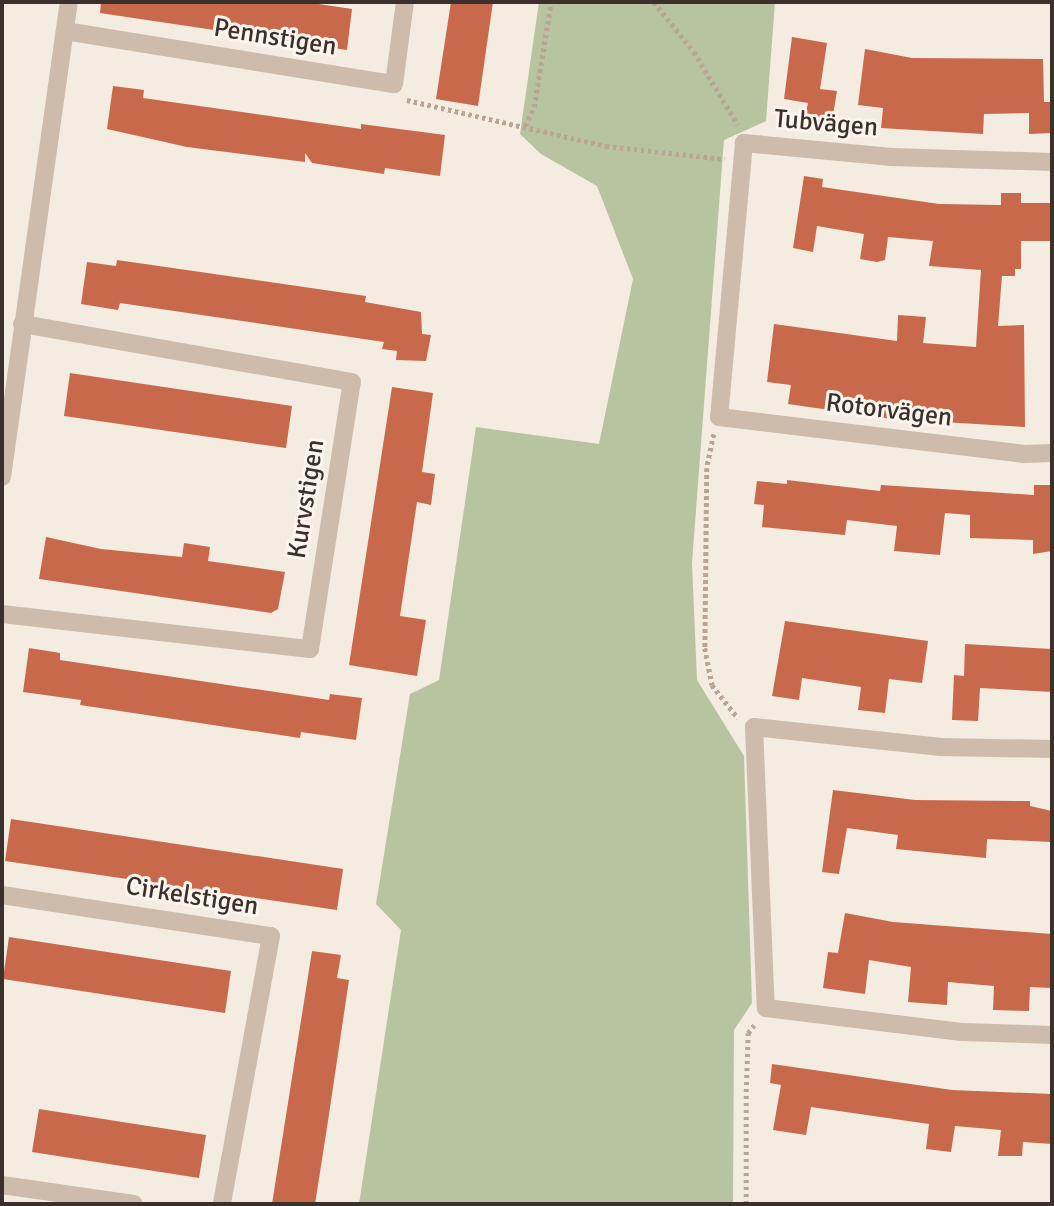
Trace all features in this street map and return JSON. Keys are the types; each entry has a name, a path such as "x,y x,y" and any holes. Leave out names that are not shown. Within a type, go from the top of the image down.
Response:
{"street":[{"path":"2,477 69,2"},
{"path":"394,84 405,2"},
{"name":"Pennstigen","path":"65,31 394,84"},
{"name":"Tubvägen","path":"719,416 743,151 1052,162"},
{"name":"Kurvstigen","path":"2,614 310,649 352,382 22,324"},
{"name":"Rotorvägen","path":"719,416 1023,454 1052,453"},
{"path":"1052,749 941,747 754,727 766,1008 962,1032 1052,1035"},
{"name":"Cirkelstigen","path":"2,895 271,936 222,1204"},
{"path":"2,1185 134,1204"}],"path":[{"path":"526,126 534,107 551,2"},
{"path":"394,84 395,98 673,157 743,151 736,121 694,52 654,2"},
{"path":"719,416 706,468 705,648 712,685 732,714 754,727"},
{"path":"746,1204 748,1033 766,1008"}],"green space":[{"path":"539,2 775,2 766,121 724,140 692,563 697,680 744,756 752,1003 734,1030 733,1204 359,1204 401,930 376,904 410,694 439,680 476,427 599,444 633,279 597,186 541,154 520,134"}],"building":[{"path":"101,2 305,2 352,9 347,50 100,13"},
{"path":"451,2 493,2 478,106 436,99"},
{"path":"792,37 827,43 820,89 837,91 832,121 805,117 808,103 784,99"},
{"path":"865,49 912,58 1043,59 1044,102 1052,102 1052,133 1029,134 1029,113 984,114 983,134 881,128 883,108 858,105"},
{"path":"113,86 144,90 143,98 361,129 361,124 445,135 440,176 385,168 384,174 312,163 305,153 305,162 187,147 107,129"},
{"path":"804,176 823,179 822,187 939,204 1001,205 1001,193 1021,193 1021,203 1052,203 1052,241 1021,241 1021,269 1015,269 1015,276 1002,276 998,326 1024,325 1025,427 892,419 788,404 791,385 767,382 774,324 897,341 898,315 926,317 923,343 976,347 981,270 929,266 933,241 888,237 885,260 877,262 860,259 864,234 817,226 813,252 793,248"},
{"path":"117,260 366,296 365,302 421,312 422,334 431,335 426,361 396,360 397,351 382,349 384,342 120,303 118,310 81,304 87,262 116,266"},
{"path":"70,373 292,406 286,448 64,416"},
{"path":"392,387 433,393 422,472 435,474 431,505 417,502 400,616 426,620 417,676 349,665"},
{"path":"787,480 880,491 881,485 1034,495 1034,485 1052,485 1052,551 1033,554 1033,540 970,538 970,515 945,513 940,555 894,551 897,526 847,520 845,535 762,527 764,505 754,504 757,481 787,484"},
{"path":"46,537 101,549 182,557 184,543 210,547 208,561 285,572 278,609 271,613 39,579"},
{"path":"785,621 928,641 922,683 889,679 885,713 858,710 861,687 802,678 799,700 772,696"},
{"path":"965,644 1052,649 1052,692 980,688 978,721 952,720 954,675 964,676"},
{"path":"29,648 60,653 60,660 329,700 330,694 362,698 356,740 301,732 300,738 80,705 81,700 23,692"},
{"path":"833,790 915,800 1030,801 1030,806 1052,811 1052,842 987,839 986,858 896,849 898,835 847,828 839,874 822,872"},
{"path":"11,819 343,869 337,910 5,861"},
{"path":"845,913 893,922 1052,934 1052,988 1030,987 1029,1011 993,1010 994,986 948,982 947,1005 908,1002 911,967 869,960 865,994 823,988 828,952 838,953"},
{"path":"9,937 231,971 225,1013 3,979"},
{"path":"312,951 341,955 337,978 349,980 315,1204 272,1204"},
{"path":"772,1064 952,1090 1052,1094 1052,1144 1023,1142 1022,1156 998,1156 1001,1130 955,1126 951,1152 926,1149 929,1124 811,1107 806,1135 773,1130 781,1085 770,1083"},
{"path":"39,1109 206,1135 199,1178 32,1152"}]}
